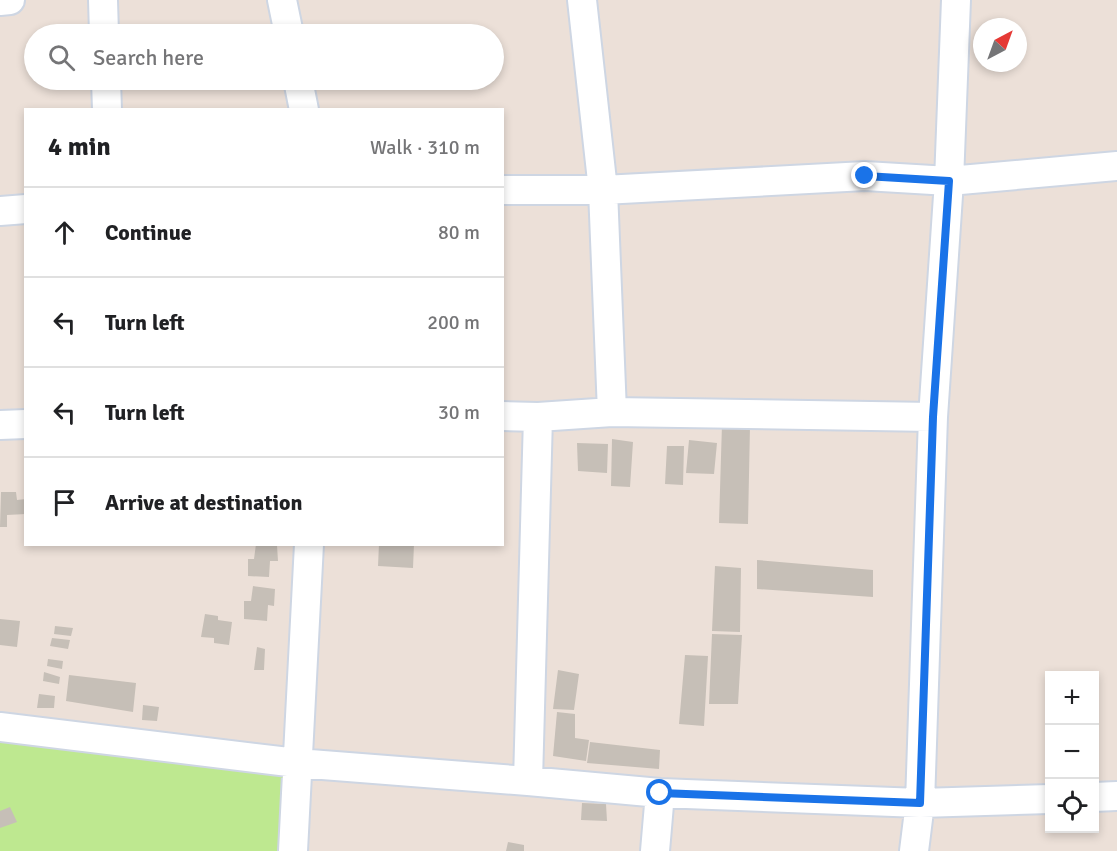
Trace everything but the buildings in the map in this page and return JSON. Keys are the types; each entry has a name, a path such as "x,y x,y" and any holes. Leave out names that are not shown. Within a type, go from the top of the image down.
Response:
{"street":[{"path":"0,1 10,0"},
{"path":"103,0 104,24"},
{"path":"282,0 287,24"},
{"path":"582,0 603,190 612,412"},
{"path":"914,851 920,803 933,417 949,181 956,0"},
{"path":"106,90 107,108"},
{"path":"300,90 304,108"},
{"path":"504,190 603,190 865,176 949,181 1117,166"},
{"path":"0,211 24,209"},
{"path":"504,416 538,417 612,412 933,417"},
{"path":"528,781 538,417"},
{"path":"0,425 24,424"},
{"path":"293,851 309,546"},
{"path":"0,727 297,763 660,793 920,803 1045,799"},
{"path":"654,851 660,793"},
{"path":"1099,797 1117,796"}],"green space":[{"path":"0,730 298,767 294,851 0,851"}],"route":[{"path":"660,793 920,803 933,417 949,181 865,176"}]}
